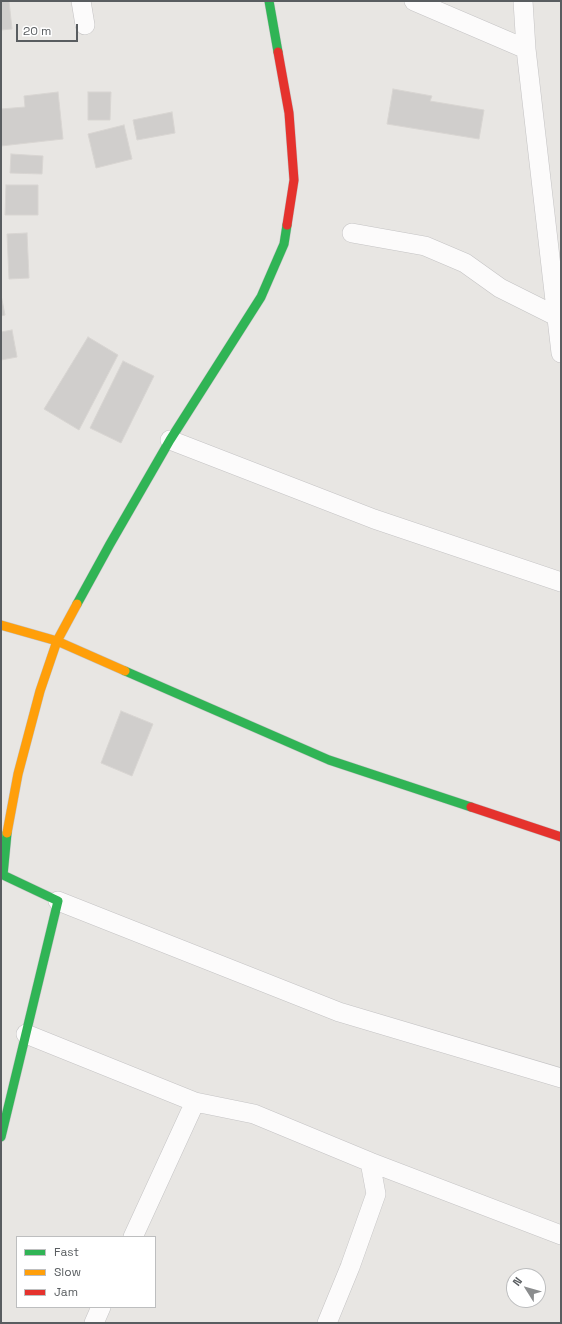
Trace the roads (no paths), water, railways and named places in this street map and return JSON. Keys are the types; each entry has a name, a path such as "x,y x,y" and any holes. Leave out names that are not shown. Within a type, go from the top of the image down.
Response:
{"street":[{"path":"81,1 85,25"},
{"path":"269,1 289,114 294,180 284,244 261,297 170,440 57,640 40,691 18,774 7,828 2,874 58,901 339,1012 561,1078"},
{"path":"414,1 526,49"},
{"path":"522,1 526,49 561,353"},
{"path":"352,233 424,246 465,263 500,288 556,316"},
{"path":"170,440 374,519 561,582"},
{"path":"1,625 57,640 329,760 561,837"},
{"path":"1,1137 58,901"},
{"path":"26,1034 195,1102 254,1114 370,1162 561,1235"},
{"path":"133,1236 195,1102"},
{"path":"327,1323 350,1267 376,1194 370,1162"},
{"path":"94,1323 101,1308"}]}
